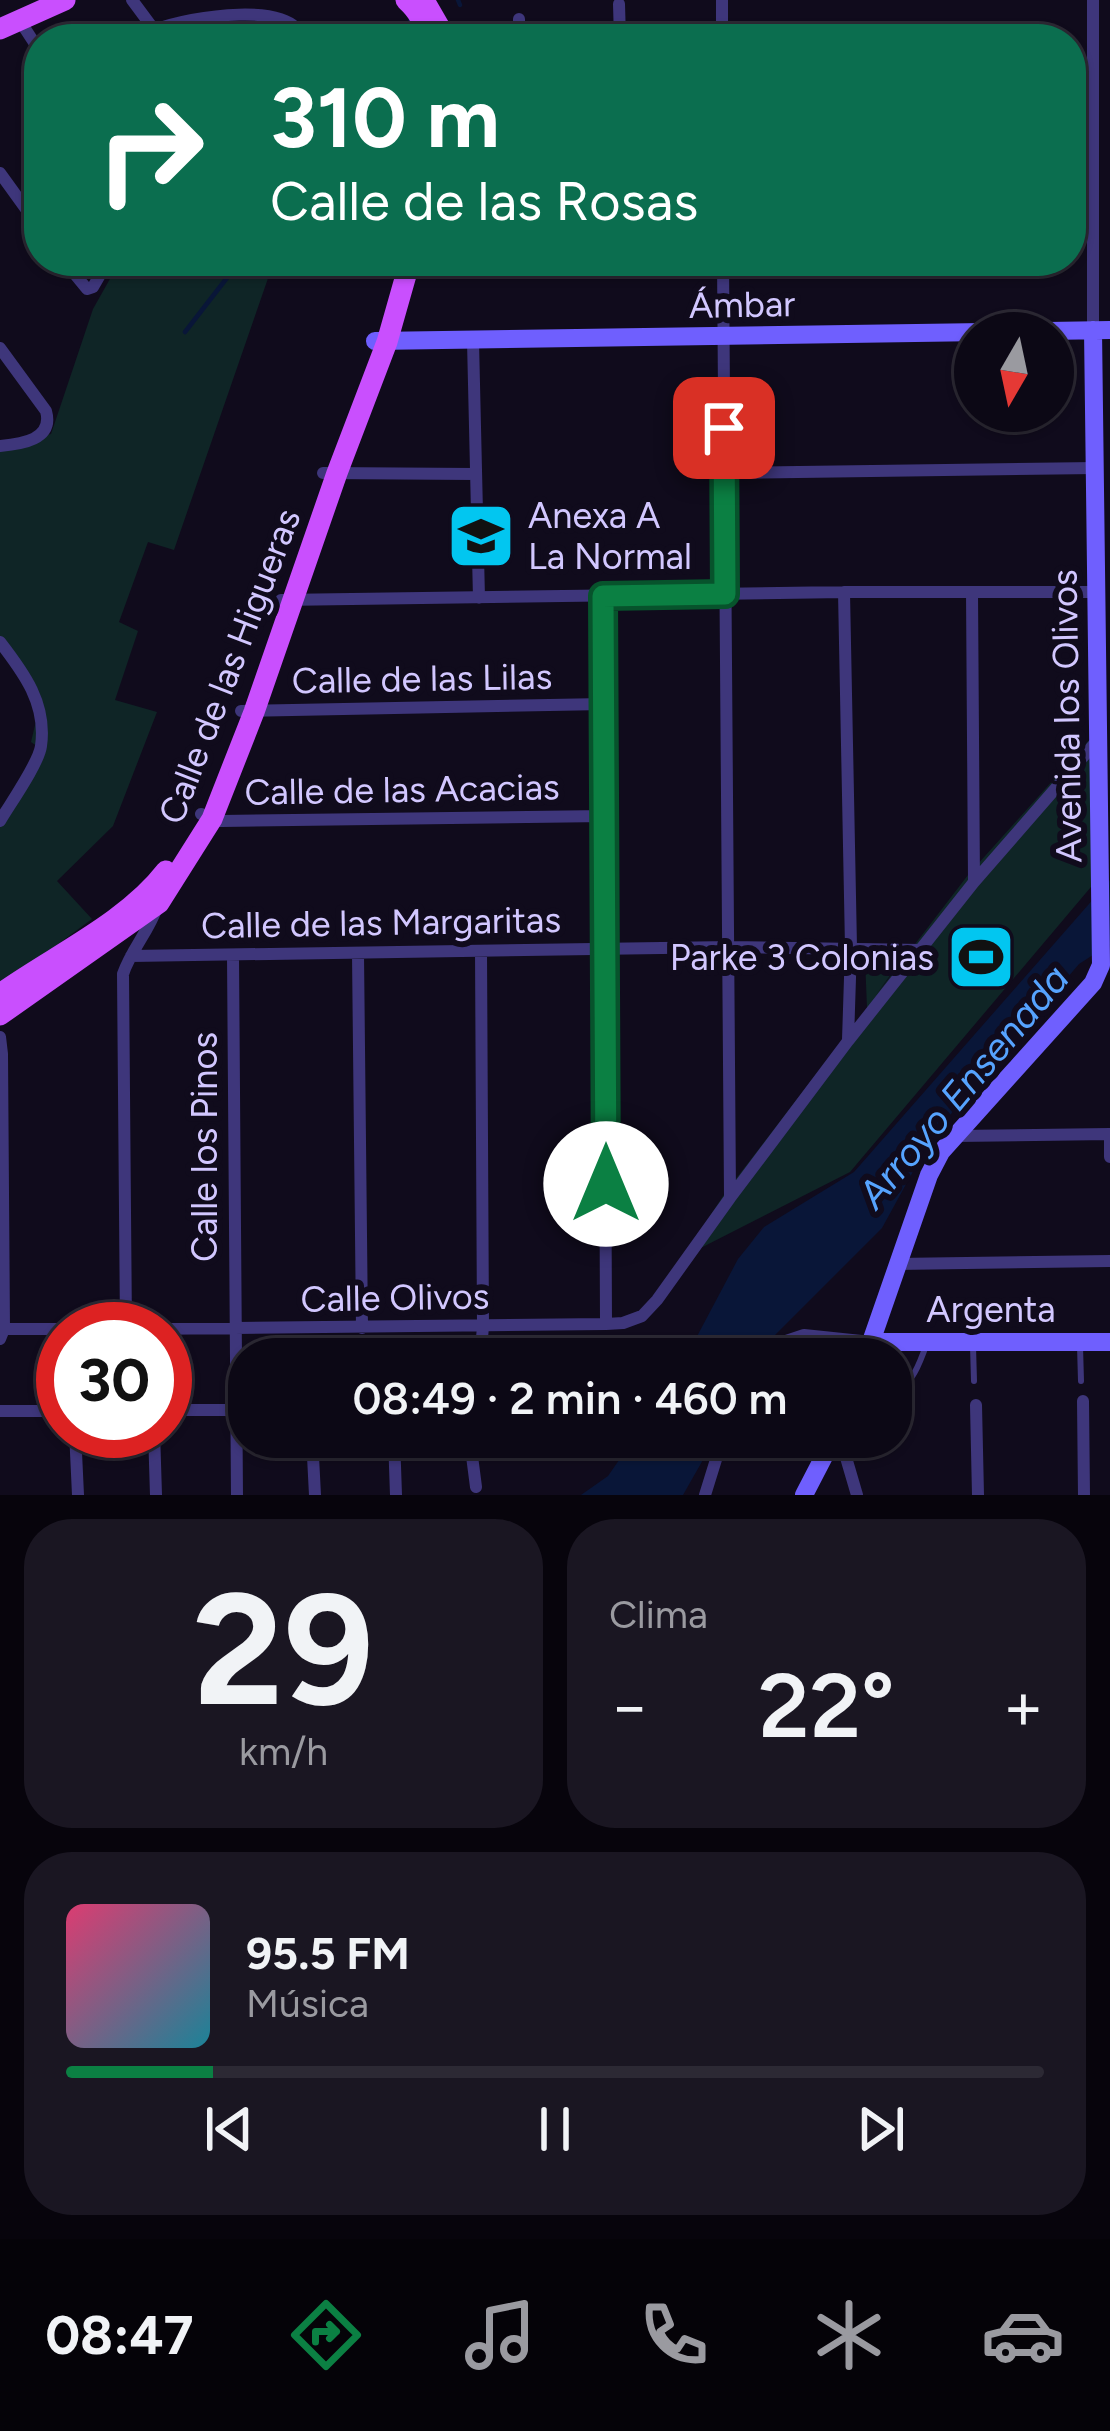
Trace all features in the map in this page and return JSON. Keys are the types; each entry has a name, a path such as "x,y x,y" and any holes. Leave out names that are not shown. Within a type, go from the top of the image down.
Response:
{"main road":[{"path":"6,22 31,0"},
{"path":"6,22 65,0"},
{"path":"406,0 418,10 424,24"},
{"name":"Calle de las Higueras","path":"381,341 394,276"},
{"name":"Calle de las Higueras","path":"0,1015 156,896 206,816 405,276"},
{"name":"Calle de las Higueras","path":"0,994 156,896"}],"street":[{"path":"132,0 150,24"},
{"path":"1093,0 1092,217 1102,330"},
{"path":"180,24 214,8 241,4 277,6 297,24"},
{"path":"620,4 620,24"},
{"path":"519,19 519,24"},
{"path":"1086,100 1093,100"},
{"path":"1092,142 1110,142"},
{"path":"0,173 24,206"},
{"path":"1086,217 1092,217"},
{"path":"1093,249 1110,248"},
{"path":"76,276 87,289 99,276"},
{"path":"723,276 730,1198"},
{"name":"Ámbar","path":"381,341 1102,330"},
{"name":"Avenida los Olivos","path":"1102,330 1096,468 1106,961"},
{"path":"473,340 479,598"},
{"path":"0,348 48,420 35,439 1,447"},
{"path":"725,472 1096,468"},
{"path":"330,473 476,474"},
{"path":"844,592 851,947 848,1041"},
{"path":"972,592 974,882"},
{"path":"288,600 1098,592"},
{"path":"603,596 606,1324"},
{"path":"0,642 40,704 41,749 0,821"},
{"name":"Calle de las Lilas","path":"248,711 604,704"},
{"path":"730,1198 974,882 1100,738"},
{"name":"Calle de las Acacias","path":"206,816 604,816"},
{"path":"124,1302 123,974 152,923 156,896"},
{"name":"Calle de las Margaritas","path":"131,956 730,947 921,950"},
{"path":"481,951 482,1338"},
{"path":"358,954 362,1328"},
{"name":"Calle los Pinos","path":"233,956 236,1338"},
{"path":"872,1338 928,1175 953,1136 1093,983 1106,961"},
{"path":"0,1037 2,1334 36,1333"},
{"path":"953,1136 1110,1134 1110,1157"},
{"name":"Calle Olivos","path":"192,1329 622,1323 642,1316 657,1300 730,1198"},
{"path":"896,1264 1110,1261"},
{"name":"Argenta","path":"912,1344 1110,1342"},
{"path":"1083,1401 1084,1495"},
{"path":"976,1405 978,1495"},
{"path":"192,1410 228,1410"},
{"path":"0,1411 36,1411"},
{"path":"76,1458 78,1495"},
{"path":"155,1458 156,1495"},
{"name":"Calle los Pinos","path":"237,1495 239,1458"},
{"path":"313,1458 315,1495"},
{"path":"395,1458 396,1495"},
{"path":"472,1458 476,1486"},
{"path":"705,1495 716,1458"},
{"path":"804,1495 825,1458"},
{"path":"844,1458 857,1495"}],"lane":[{"path":"912,1379 927,1342"},
{"path":"973,1342 974,1381"},
{"path":"1080,1342 1081,1381"}],"green space":[{"path":"112,276 269,276 174,550 148,542 119,622 138,631 115,700 157,712 113,826 57,881 92,919 0,987 0,821 41,749 31,742 40,704 0,637 0,446 51,434 93,309"},
{"path":"1089,740 1096,881 850,1172 683,1257 725,1193 867,1008 865,959 901,960 876,995 968,875"}],"water":[{"name":"Arroyo Ensenada","path":"1110,880 1110,944 1079,964 933,1135 882,1228 772,1338 696,1338 738,1259 764,1227 854,1172"},
{"path":"620,1458 704,1458 683,1495 581,1495 608,1476"}],"waterway":[{"path":"458,0 460,5"},
{"path":"408,24 412,17"},
{"path":"185,332 228,276"}],"place":[{"name":"Anexa A La Normal","path":"481,536"},
{"name":"Parke 3 Colonias","path":"981,957"}],"route":[{"path":"606,1184 603,596 725,594 724,428"}]}
